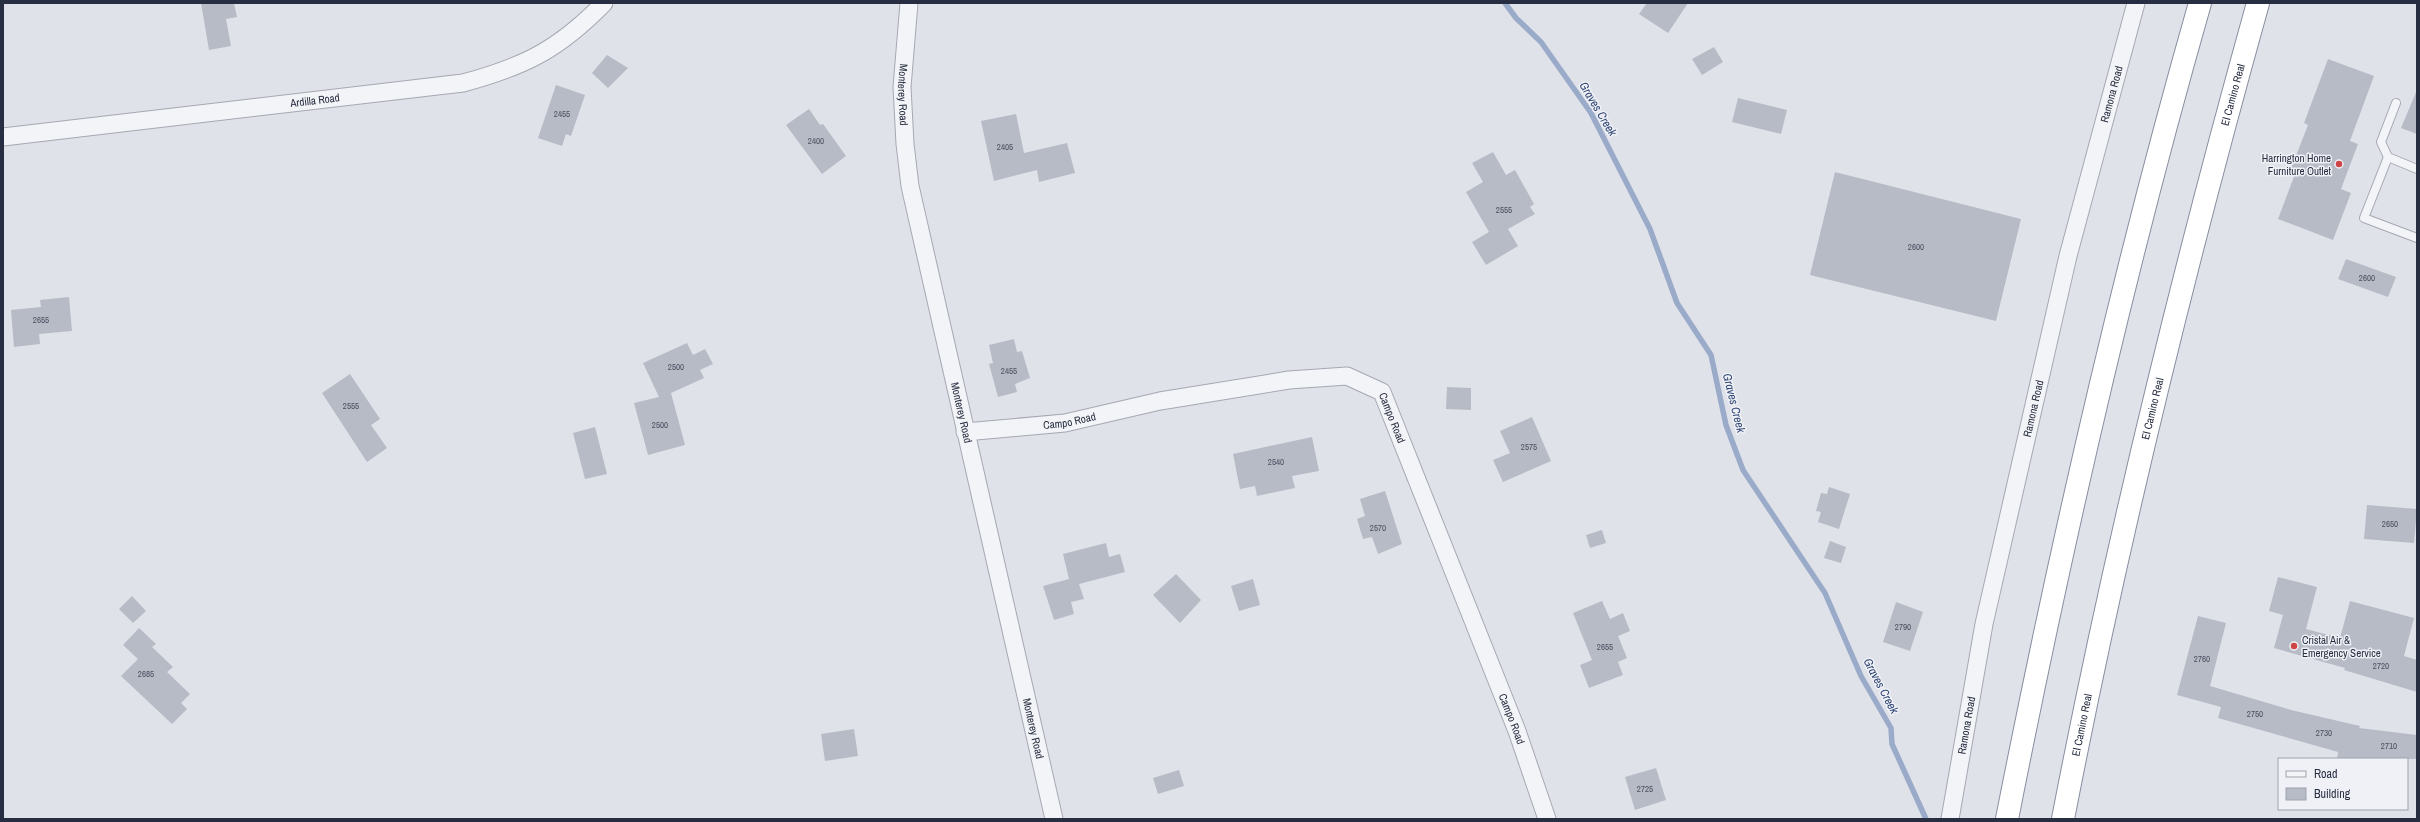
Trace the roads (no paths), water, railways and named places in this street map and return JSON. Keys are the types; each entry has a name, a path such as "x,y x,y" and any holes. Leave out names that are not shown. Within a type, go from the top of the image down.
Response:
{"highway":[{"path":"2007,819 2063,551 2099,392 2137,236 2200,3"},
{"name":"El Camino Real","path":"2063,819 2115,567 2158,387 2227,114 2258,3"}],"street":[{"name":"Ardilla Road","path":"3,137 132,123 237,108 463,83 493,75 526,62 556,46 582,26 604,3"},
{"name":"Monterey Road","path":"909,3 902,87 905,144 910,186 1054,819"},
{"name":"Ramona Road","path":"1950,819 1984,624 2068,256 2136,3"},
{"name":"Campo Road","path":"965,432 1065,423 1160,401 1289,380 1347,376 1382,392 1517,731 1547,819"}],"lane":[{"path":"2396,103 2381,142 2388,157 2417,169"},
{"path":"2388,157 2364,218 2417,238"}],"waterway":[{"name":"Graves Creek","path":"1505,3 1516,18 1541,42 1591,113 1650,229 1677,303 1711,355 1726,425 1743,470 1825,593 1861,676 1891,728 1892,744 1926,819"}],"place":[{"name":"Harrington Home Furniture Outlet","path":"2339,164"},
{"name":"Cristal Air & Emergency Service","path":"2294,646"}]}
